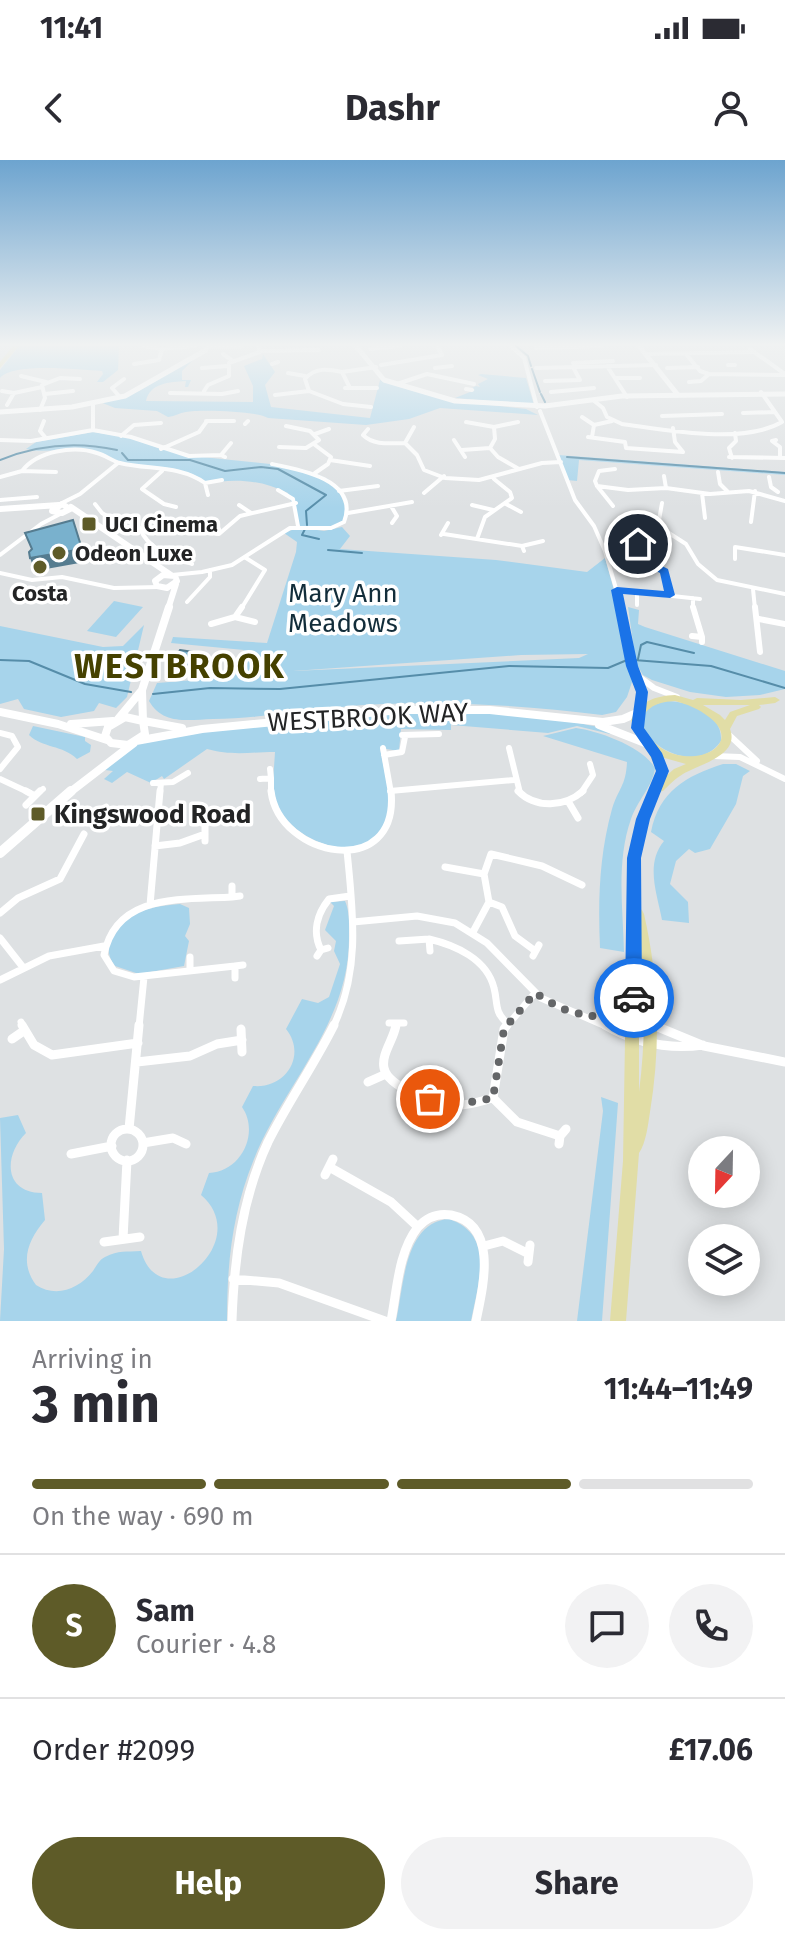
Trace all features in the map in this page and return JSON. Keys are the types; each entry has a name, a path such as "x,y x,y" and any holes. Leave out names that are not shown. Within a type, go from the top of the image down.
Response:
{"main road":[{"path":"618,1321 631,1161 636,842 662,769 651,746 637,728 640,711 654,700 730,703 780,699"},
{"path":"655,793 678,772 708,758 724,746 725,729 733,714 780,699"},
{"path":"687,700 711,712 725,729"},
{"path":"651,746 678,758 708,758"},
{"path":"631,1161 640,1127 650,1042 650,979 635,902"}],"street":[{"path":"40,410 43,400"},
{"path":"0,412 40,410 106,400"},
{"path":"329,400 371,407"},
{"path":"459,400 539,409 602,400"},
{"path":"536,400 559,446 561,462 575,500 599,536 617,590 631,663 642,692 640,711"},
{"path":"582,417 594,425 612,421 735,433 771,429 783,422 767,400"},
{"path":"595,401 612,421"},
{"path":"93,403 93,430"},
{"path":"743,413 776,412"},
{"path":"662,416 722,414"},
{"path":"693,415 703,430"},
{"path":"121,436 134,425 161,424 167,417"},
{"path":"134,425 135,419"},
{"path":"161,449 199,432 205,421 235,419 246,423"},
{"path":"44,421 40,432 45,437"},
{"path":"465,422 494,427 519,422"},
{"path":"594,425 590,437 625,442 625,449 683,452 675,442 673,428"},
{"path":"286,426 315,434 319,438 315,445"},
{"path":"405,443 415,427"},
{"path":"490,448 495,439 494,427"},
{"path":"315,434 329,429"},
{"path":"368,429 363,436 368,441 405,443 417,455 422,469 473,482 494,479 530,465 561,462"},
{"path":"0,440 31,441 93,430 161,449 209,457 223,456 232,442"},
{"path":"735,433 736,441 729,448 730,458 783,458 780,447 772,441 776,440"},
{"path":"454,440 465,457"},
{"path":"279,447 315,445 327,451 330,460"},
{"path":"462,450 490,448"},
{"path":"490,448 498,457 519,469"},
{"path":"22,471 33,459 61,450 92,451 118,463 191,473 205,483 208,495"},
{"path":"536,456 541,463"},
{"path":"315,473 330,460 371,466"},
{"path":"41,524 59,505 80,494 118,463"},
{"path":"0,573 28,580 59,577 130,589 246,558 279,532 298,526 336,527 344,522 348,513 333,482 315,473 271,463"},
{"path":"530,465 536,473"},
{"path":"613,507 595,481 599,471 616,469"},
{"path":"0,477 22,471 57,470"},
{"path":"162,471 142,489 164,504 177,507"},
{"path":"726,476 718,474 720,484 728,492"},
{"path":"424,493 444,476"},
{"path":"664,476 666,488"},
{"path":"769,477 775,494 785,501"},
{"path":"477,539 483,520 493,510 506,504 512,494 494,479"},
{"path":"205,483 224,481"},
{"path":"339,491 379,486"},
{"path":"597,486 628,490 666,488 702,493 785,492"},
{"path":"277,490 288,493 296,503 298,526"},
{"path":"752,522 755,491"},
{"path":"702,493 706,518"},
{"path":"0,555 41,524 71,507 80,494"},
{"path":"0,500 39,496"},
{"path":"102,502 94,502 102,513 124,527 140,528 143,537 166,555 195,563"},
{"path":"348,513 412,502"},
{"path":"197,523 209,533 219,534 234,519 296,503"},
{"path":"506,504 521,512"},
{"path":"672,507 662,504 658,526 689,546 701,566 721,581 785,594"},
{"path":"239,505 251,513"},
{"path":"472,505 493,510"},
{"path":"32,506 83,517"},
{"path":"391,506 397,516 392,524"},
{"path":"0,509 71,507 174,579"},
{"path":"448,523 442,534 523,549 545,540"},
{"path":"110,534 124,527"},
{"path":"635,533 646,563 664,571 670,595"},
{"path":"735,559 734,546 785,555"},
{"path":"246,558 265,570"},
{"path":"154,565 158,583 169,599"},
{"path":"265,570 274,567"},
{"path":"199,599 189,600 210,577 210,570"},
{"path":"235,617 245,600 258,589 265,570"},
{"path":"158,583 174,579"},
{"path":"97,769 106,757 106,732 142,690 158,645 174,579"},
{"path":"258,589 267,590"},
{"path":"753,589 759,619 760,649 770,647"},
{"path":"617,590 696,599 693,610 702,640 692,636"},
{"path":"637,591 637,605"},
{"path":"210,623 235,617 251,623"},
{"path":"759,619 785,624"},
{"path":"631,663 654,688 687,700"},
{"path":"0,853 97,769 145,734 142,690"},
{"name":"WESTBROOK WAY","path":"135,742 202,729 417,709 490,710 614,721 640,711"},
{"path":"0,712 58,724 116,745 135,742"},
{"path":"58,724 132,717 143,721"},
{"name":"WESTBROOK WAY","path":"581,720 614,729 651,746"},
{"name":"WESTBROOK WAY","path":"143,721 166,727 202,729"},
{"path":"725,729 744,750 785,779"},
{"path":"0,733 16,739 18,747 0,769"},
{"path":"260,779 270,774 275,809 293,831 321,848 347,851 371,844 385,830 392,811 384,752 402,752 404,736 439,734"},
{"path":"509,747 518,792 529,801 568,801 585,790 594,772 589,763"},
{"path":"708,758 740,757 772,771"},
{"path":"150,905 157,783 177,780 191,772"},
{"path":"0,779 35,796"},
{"path":"390,791 514,780"},
{"path":"26,805 43,789"},
{"path":"568,801 578,818"},
{"path":"0,913 18,898 60,879 84,834"},
{"path":"155,846 180,843 205,834"},
{"path":"232,1321 240,1222 258,1162 345,997 353,961 347,851"},
{"path":"473,932 489,902 484,874 492,851 542,866 583,885"},
{"path":"444,866 484,874"},
{"path":"232,886 236,896 150,905 130,911 117,920 104,946 106,961 114,971 126,976 144,977 239,965 235,978"},
{"path":"322,951 316,938 322,907 329,899 350,896"},
{"path":"192,912 193,901"},
{"path":"489,902 502,907 515,936 535,950"},
{"path":"353,922 428,916 473,932 500,953 535,993 560,1008 590,1017 634,1039 688,1048 703,1045"},
{"path":"0,938 22,966"},
{"path":"399,941 429,939 466,953 482,968 494,986 498,1015 507,1023"},
{"path":"429,939 430,951"},
{"path":"0,980 22,966 68,949 104,946"},
{"path":"190,957 190,971"},
{"path":"129,1129 144,977"},
{"path":"493,1098 498,1050 507,1023 535,993"},
{"path":"590,1017 601,1013 634,1019 703,1045 785,1062"},
{"path":"397,1024 385,1056 386,1074 400,1086 445,1103 467,1105 493,1098"},
{"path":"12,1039 23,1026 34,1045 52,1055 138,1043"},
{"path":"241,1029 242,1052"},
{"path":"137,1062 190,1056 217,1044 242,1040"},
{"path":"368,1082 386,1074"},
{"path":"493,1098 517,1122 562,1136"},
{"path":"129,1129 138,1131 143,1143 139,1152 127,1160 117,1159 112,1146 119,1133 129,1129"},
{"path":"143,1143 173,1138 186,1144"},
{"path":"71,1154 112,1146"},
{"path":"123,1239 127,1160"},
{"path":"330,1168 391,1202 418,1227"},
{"path":"391,1321 408,1248 418,1227 437,1215 453,1215 472,1226 484,1246 485,1266 476,1321"},
{"path":"104,1242 140,1237"},
{"path":"484,1246 503,1241 528,1253"},
{"path":"233,1279 279,1283 385,1321"}],"green space":[{"path":"269,400 271,407 370,418 375,400 448,400 526,409 538,415 440,408 409,419 366,425 268,418 228,411 193,411 168,417 157,411 115,408 100,402"},
{"path":"480,400 533,400 534,405"},
{"name":"Mary Ann Meadows","path":"93,432 132,438 161,449 202,457 270,464 315,473 328,479 339,491 348,513 335,526 303,528 324,531 342,527 350,536 340,549 496,560 587,572 605,558 622,619 632,682 627,697 616,712 602,715 492,705 411,703 234,718 169,718 149,701 157,683 232,677 244,650 171,643 173,637 267,643 296,552 297,542 284,533 300,527 288,493 247,481 205,483 177,471 117,462 87,449 26,449 36,442","holes":["588,654 579,658 293,671 521,655"]},
{"path":"558,455 785,472 785,475 579,460 577,481 567,480"},
{"path":"114,601 143,607 116,637 87,631"},
{"path":"628,607 639,610 638,624 645,627 785,671 785,689 760,695 726,697 690,692 652,680 643,675 636,663"},
{"path":"144,625 127,697 116,708 99,703 94,711 61,717 24,709 18,699 0,704 0,626 103,647 123,646"},
{"path":"667,701 695,707 711,716 717,723 721,741 707,754 690,757 672,753 656,744 646,732 642,720 648,709"},
{"path":"431,711 544,718 611,730 610,734 577,726 548,733 451,725 451,730 401,729 399,751 380,748 389,802 384,828 373,841 359,847 342,848 324,844 292,825 275,798 275,752 233,753 207,749 164,779 162,776 151,783 127,772 112,783 104,779 113,771 97,769 134,743 202,729"},
{"path":"33,726 85,737 91,745 90,752 77,759 34,739 29,735"},
{"path":"576,728 620,741 641,753 655,768 631,819 623,851 624,952 600,948 599,913 604,844 627,762 543,736"},
{"path":"723,764 736,764 750,771 743,776 736,804 710,849 695,853 689,849 676,861 670,884 688,902 689,923 662,920 654,869 658,850 664,841 651,832 655,818 660,806 676,787 697,774"},
{"path":"345,901 349,937 339,997 313,1052 267,1131 240,1199 232,1239 227,1321 0,1321 4,1249 0,1118 18,1115 26,1133 13,1152 11,1172 14,1180 20,1187 42,1193 45,1220 30,1243 27,1260 36,1285 51,1291 67,1290 81,1283 103,1258 114,1253 141,1251 152,1271 166,1278 183,1276 199,1266 211,1251 217,1233 215,1213 201,1195 209,1173 230,1166 244,1149 249,1128 242,1107 253,1086 275,1082 290,1068 294,1049 286,1029 302,999 318,1003 329,997 340,964 334,951 336,941 325,930 334,906 330,902"},
{"path":"180,904 189,908 190,924 185,936 189,941 184,966 139,974 115,966 110,957 110,939 122,923 139,912"},
{"path":"601,1097 618,1103 602,1321 577,1321 603,1111"},
{"path":"449,1219 464,1226 478,1248 480,1276 471,1321 396,1321 404,1274 415,1243 423,1231 434,1223"}],"building":[{"path":"73,520 82,549 30,558 32,549 25,533"},
{"path":"180,650 203,655 200,668 180,664 182,659 176,657"}],"waterway":[{"path":"0,460 29,450 58,446 117,450"},
{"path":"122,453 128,460 190,460 225,471 261,467 278,469 326,495 306,511 307,525"},
{"path":"567,457 785,473"},
{"path":"305,529 302,535 319,539"},
{"path":"328,550 362,553"},
{"path":"638,659 641,645 647,642 694,653"},
{"path":"0,660 29,661 85,684 131,692"},
{"path":"153,694 210,688 280,689 509,666 608,668 627,660"},
{"path":"634,660 711,666 785,688"}],"way so far":[{"path":"430,1099 467,1105 493,1098 500,1038 507,1023 535,993 560,1008 590,1017 601,1013 634,1019 634,998"}],"place":[{"name":"UCI Cinema","path":"89,524"},
{"name":"Odeon Luxe","path":"59,553"},
{"name":"Costa","path":"40,567"},
{"name":"Kingswood Road","path":"38,814"}],"district":[{"name":"WESTBROOK","path":"180,666"}],"route":[{"path":"634,998 634,858 643,819 662,769 658,756 637,728 642,692 632,666 617,590 670,595 664,571 648,563 638,544"}]}
